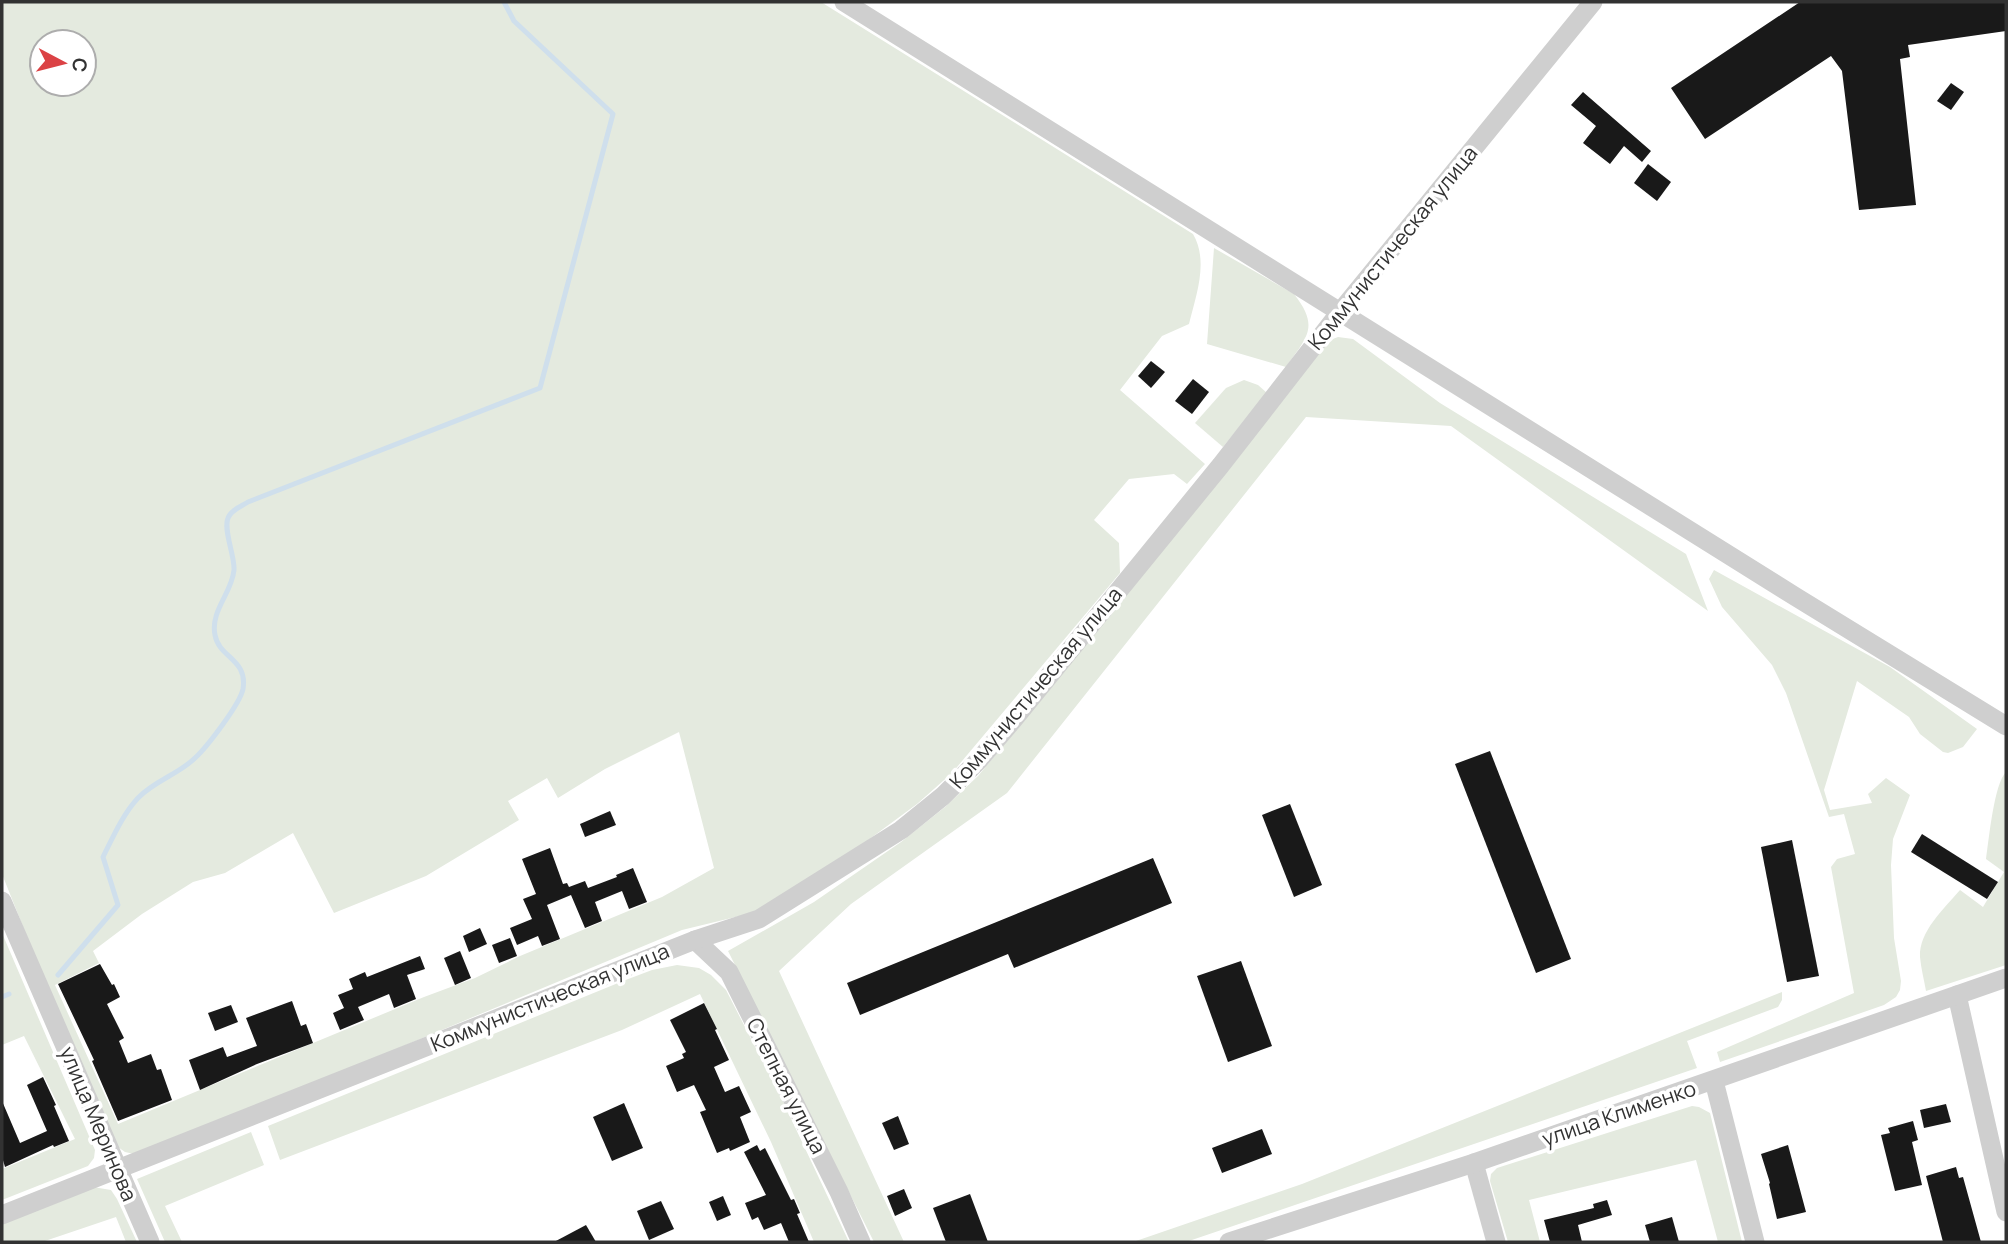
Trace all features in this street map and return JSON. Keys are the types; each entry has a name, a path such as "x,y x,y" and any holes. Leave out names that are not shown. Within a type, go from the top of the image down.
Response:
{"street":[{"path":"844,2 1785,591 2006,726"},
{"name":"Коммунистическая улица","path":"2,1215 695,940 759,919 901,830 943,796 1014,719 1593,2"},
{"name":"улица Меринова","path":"2,901 150,1242"},
{"name":"Степная улица","path":"695,940 729,972 862,1242"},
{"name":"улица Клименко","path":"1236,1241 1474,1163 2006,978"},
{"path":"1957,995 2006,1212"},
{"path":"1714,1081 1755,1242"},
{"path":"1474,1163 1496,1242"}],"shaded area":[{"path":"2,2 821,2 1193,234 1198,244 1201,267 1189,324 1162,336 1120,390 1205,464 1187,484 1174,474 1129,479 1094,520 1119,543 1120,573 952,773 917,804 837,863 752,913 682,930 329,1077 134,1154 118,1147 48,989 2,874","holes":["679,732 714,868 662,897 520,956 475,978 118,1124 55,985 99,963 93,951 142,914 193,882 225,873 293,833 334,913 426,876 519,820 508,801 547,778 558,798 605,769"]},
{"path":"1214,248 1294,294 1302,305 1307,315 1308,332 1286,367 1207,344"},
{"path":"1338,337 1353,339 1440,403 1686,554 1708,611 1451,426 1306,417 1007,793 851,904 779,971 904,1242 874,1242 728,951 814,902 901,842 978,776 1060,677 1325,342"},
{"path":"1244,380 1258,385 1267,393 1223,447 1195,423 1226,388"},
{"path":"1714,570 1890,667 1977,729 1963,747 1948,753 1943,752 1920,734 1909,717 1857,681 1824,790 1830,810 1872,803 1868,794 1886,778 1910,795 1893,839 1891,865 1894,938 1900,990 1896,997 1884,1005 1720,1062 1717,1052 1854,993 1831,867 1837,859 1855,854 1844,814 1829,817 1786,693 1772,665 1722,607 1709,579"},
{"path":"2006,772 2006,965 1926,991 1920,957 1928,929 1960,890 1983,907 2004,872 1986,859 1995,800"},
{"path":"2,933 95,1150 94,1158 88,1166 2,1200 2,1169 75,1139 24,1036 2,1045"},
{"path":"677,965 699,968 711,975 726,990 780,1095 849,1242 814,1242 771,1142 700,994 622,1030 280,1160 268,1126 623,981 652,970"},
{"path":"1782,992 1778,1007 1687,1041 1697,1068 1186,1242 1133,1242 1302,1184"},
{"path":"1692,1106 1710,1113 1742,1242 1718,1242 1696,1160 1529,1200 1540,1242 1508,1242 1490,1181 1491,1174 1497,1168"},
{"path":"251,1132 264,1165 165,1206 182,1242 165,1242 137,1179"},
{"path":"93,1187 111,1190 137,1242 126,1242 116,1217 42,1242 2,1242 2,1222"}],"building":[{"path":"1800,2 2006,2 2006,31 1908,45 1910,57 1900,59 1916,205 1859,210 1842,71 1831,56 1705,139 1671,88"},
{"path":"1951,83 1964,92 1951,110 1937,101"},
{"path":"1583,92 1651,151 1642,162 1624,146 1610,164 1583,143 1596,126 1571,105"},
{"path":"1648,164 1671,182 1657,201 1634,183"},
{"path":"1151,361 1165,372 1151,388 1138,376"},
{"path":"1193,379 1209,392 1192,414 1175,401"},
{"path":"1490,751 1571,959 1536,973 1455,764"},
{"path":"1290,804 1322,885 1294,897 1262,815"},
{"path":"610,811 616,825 585,837 580,824"},
{"path":"1922,834 1998,882 1987,899 1911,852"},
{"path":"1792,840 1819,976 1787,982 1761,847"},
{"path":"550,848 563,884 567,883 569,887 585,881 588,888 633,868 647,902 629,909 622,891 595,902 602,921 585,928 571,895 547,905 560,939 542,946 538,936 517,945 510,928 532,919 523,899 536,894 522,859"},
{"path":"1153,858 1172,903 1014,968 1008,954 860,1015 847,983"},
{"path":"480,928 487,944 469,952 463,936"},
{"path":"510,938 517,956 499,963 492,945"},
{"path":"460,951 471,978 455,985 444,958"},
{"path":"420,956 425,969 407,975 416,999 394,1008 389,994 358,1007 364,1020 340,1030 333,1013 344,1008 338,995 353,989 349,979 365,972 367,977"},
{"path":"1241,961 1272,1046 1228,1062 1197,976"},
{"path":"100,964 120,997 107,1004 124,1038 119,1041 128,1063 151,1054 157,1070 161,1069 172,1100 118,1121 92,1061 94,1060 58,984"},
{"path":"292,1001 301,1026 306,1024 313,1043 257,1064 200,1090 189,1060 223,1047 227,1057 257,1046 246,1018"},
{"path":"704,1003 729,1060 714,1067 725,1092 739,1086 751,1112 740,1117 750,1142 730,1151 729,1148 717,1153 700,1112 706,1110 694,1085 677,1092 666,1066 684,1058 682,1054 686,1052 670,1020"},
{"path":"231,1005 238,1022 215,1031 208,1013"},
{"path":"43,1077 69,1141 54,1147 53,1145 5,1167 2,1157 2,1101 20,1143 47,1131 27,1085"},
{"path":"624,1103 643,1148 612,1161 593,1117"},
{"path":"1946,1104 1951,1122 1924,1128 1920,1110"},
{"path":"898,1116 909,1144 894,1150 882,1123"},
{"path":"1913,1121 1918,1140 1912,1142 1922,1185 1895,1191 1881,1135 1890,1133 1888,1128"},
{"path":"1262,1129 1272,1154 1222,1173 1212,1148"},
{"path":"757,1145 760,1151 765,1148 791,1200 794,1199 800,1213 797,1214 809,1242 789,1242 781,1223 764,1230 758,1217 752,1220 745,1203 766,1195 744,1152"},
{"path":"1788,1145 1806,1212 1777,1219 1761,1154"},
{"path":"1956,1167 1959,1178 1963,1177 1981,1242 1943,1242 1926,1176"},
{"path":"904,1189 912,1208 895,1216 887,1196"},
{"path":"970,1194 988,1242 946,1242 933,1208"},
{"path":"723,1196 731,1215 717,1221 709,1202"},
{"path":"1607,1200 1612,1215 1578,1225 1582,1242 1550,1242 1544,1220 1594,1208 1593,1204"},
{"path":"661,1201 674,1229 649,1240 637,1211"},
{"path":"1672,1217 1679,1242 1650,1242 1645,1225"},
{"path":"586,1225 596,1242 554,1242"}],"waterway":[{"path":"58,975 118,905 103,857 128,811 144,792 195,758 241,696 241,671 218,643 214,626 234,570 227,529 229,515 248,502 540,388 613,114 514,21 504,2"},
{"path":"2,997 9,994"}]}
